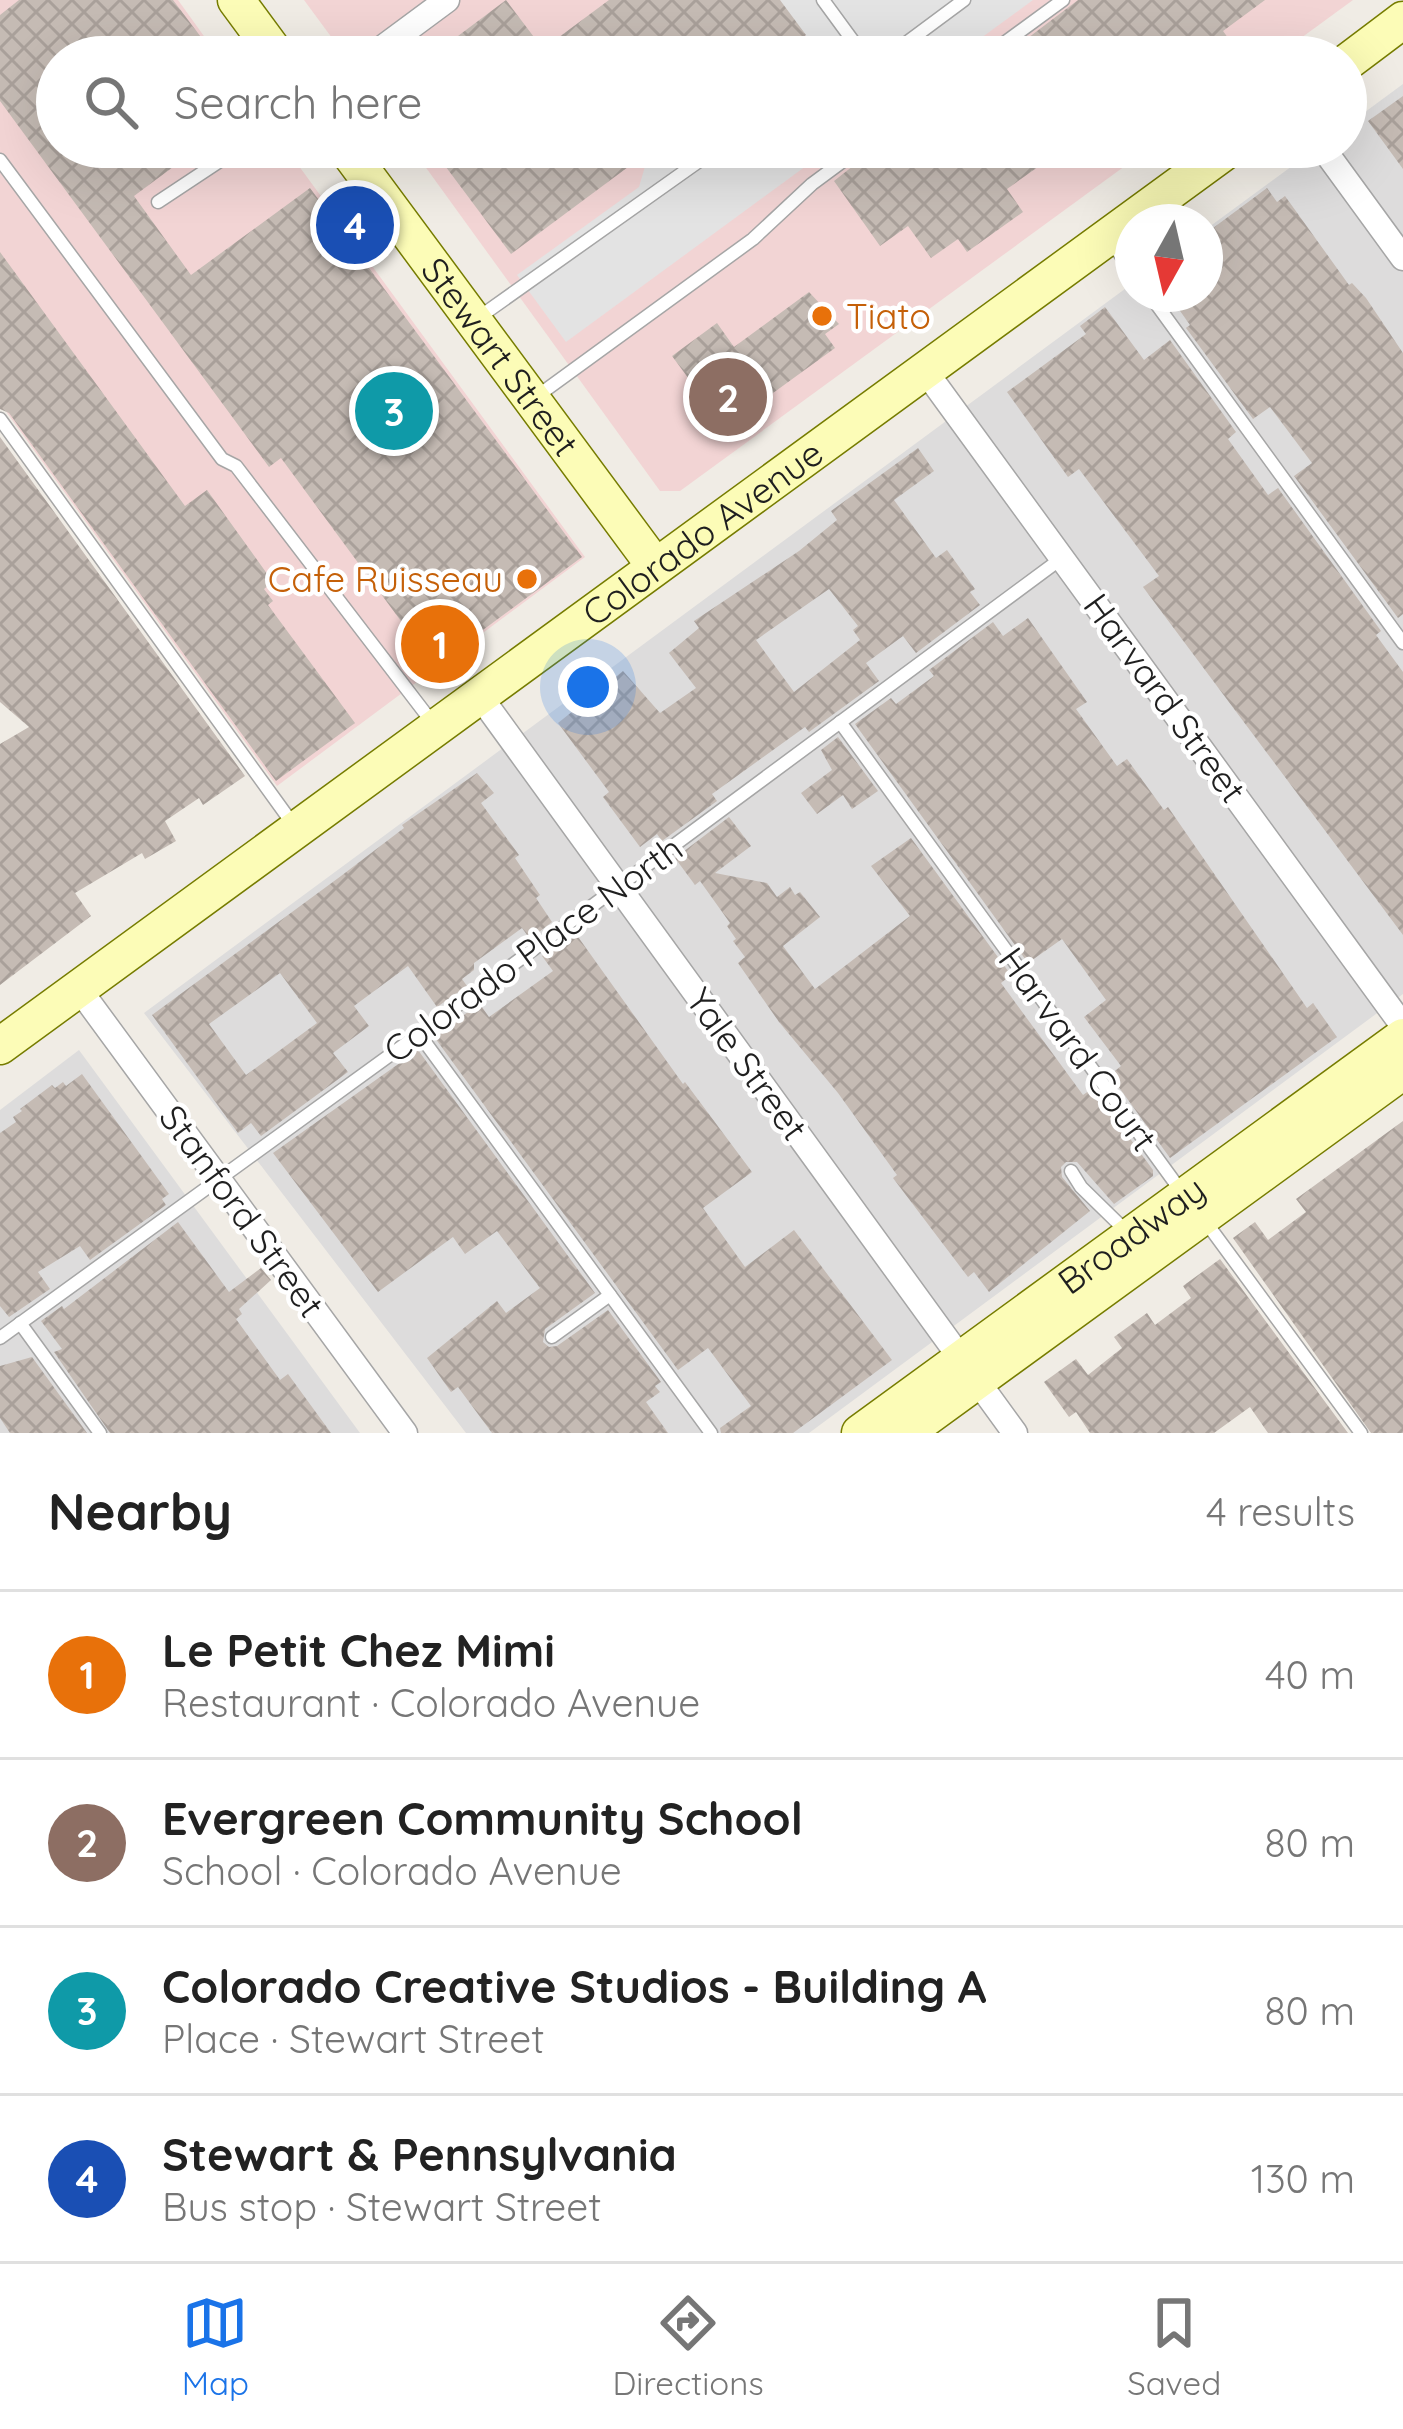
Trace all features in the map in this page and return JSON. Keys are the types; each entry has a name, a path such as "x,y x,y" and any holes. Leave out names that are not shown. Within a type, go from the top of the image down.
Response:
{"street":[{"path":"236,0 263,36"},
{"path":"398,36 447,0"},
{"path":"1367,47 1403,20"},
{"name":"Stewart Street","path":"360,168 655,566"},
{"name":"Colorado Avenue","path":"0,1046 1202,168"},
{"path":"1337,168 1403,258"},
{"name":"Harvard Street","path":"926,372 1403,1026"},
{"name":"Yale Street","path":"479,695 1016,1433"},
{"name":"Stanford Street","path":"79,989 405,1433"},
{"name":"Broadway","path":"905,1433 968,1370 1131,1236 1194,1208 1403,1037"},
{"name":"Broadway","path":"860,1433 968,1370 1194,1208 1403,1071"}],"lane":[{"path":"823,0 848,36"},
{"path":"916,36 964,0"},
{"path":"1014,36 1064,0"},
{"path":"0,160 222,459 236,466 436,727"},
{"path":"158,202 209,168"},
{"path":"472,322 688,168"},
{"path":"530,401 753,238 834,168"},
{"path":"1107,236 1115,247"},
{"path":"1162,312 1403,643"},
{"path":"0,419 296,828"},
{"name":"Colorado Place North","path":"0,1338 1063,558"},
{"name":"Harvard Court","path":"840,722 1360,1433"},
{"path":"419,1034 711,1433"},
{"path":"1071,1171 1131,1236"},
{"path":"552,1337 610,1295"},
{"path":"20,1323 100,1433"}],"shaded area":[{"path":"0,0 178,0 204,36 36,36 36,168 300,168 585,557 277,786 0,403"},
{"path":"304,0 1353,0 1304,36 331,36"},
{"path":"779,0 1033,0 984,36 806,36"},
{"path":"1403,84 1403,994 809,1433 466,1433 144,1013 1115,296 1115,312 1223,312 1223,217 1289,168 1367,168 1367,111"},
{"path":"426,168 1122,168 680,491 660,491"},
{"path":"645,168 803,168 566,342 517,275 639,187"},
{"path":"79,1050 360,1433 0,1433 0,1110"}],"building":[{"path":"19,0 173,0 200,36 36,36 36,150 0,101 0,15"},
{"path":"506,0 533,36 458,36"},
{"path":"609,0 780,0 806,35 561,36"},
{"path":"1078,0 1265,0 1223,31 1227,36 1031,36"},
{"path":"1403,96 1403,169 1368,121"},
{"path":"49,168 172,168 134,196 191,275 310,188 582,557 434,666 281,458 269,467"},
{"path":"447,168 627,168 511,254"},
{"path":"850,168 1036,168 1007,189 1023,212 967,252 958,239 931,258 908,226 880,246 834,181"},
{"path":"1267,188 1277,202 1285,196 1403,353 1403,614 1398,618 1294,476 1312,463 1270,407 1253,419 1186,328 1190,325 1181,312 1223,312 1223,221"},
{"path":"0,252 185,506 207,490 273,582 264,589 273,601 268,605 355,723 276,781 9,413 0,409"},
{"path":"809,292 839,324 825,334 835,348 725,428 672,356 717,323 734,347"},
{"path":"1105,307 1144,360 1170,340 1236,432 1228,439 1268,495 1278,488 1381,631 1376,635 1403,672 1403,935 1143,587 1159,576 1079,469 1068,477 1007,392 1086,334 1080,326"},
{"path":"0,437 245,776 203,805 199,798 165,821 176,841 145,859 142,853 75,893 91,916 0,985 0,744 29,727 0,702"},
{"path":"918,448 934,471 894,500 936,558 947,550 975,589 970,592 980,605 916,653 903,636 866,663 879,681 712,794 717,801 662,841 657,834 640,847 603,797 609,792 558,723 623,671 660,713 696,688 669,653 699,628 694,621 837,520 831,511","holes":["829,589 858,626 853,630 860,640 794,692 756,640"]},
{"path":"1028,618 1087,702 1076,709 1117,766 1127,759 1164,810 1168,807 1307,1008 1313,1003 1337,1037 1170,1158 1110,1075 1121,1066 1084,1017 1106,1000 1062,939 1028,963 855,724 891,698 896,704 934,676 929,670 993,622 1003,636"},
{"path":"838,737 878,791 852,809 843,795 817,814 801,793 832,770 821,750"},
{"path":"477,773 494,793 481,803 519,855 515,858 552,922 530,939 522,928 474,963 474,970 462,979 467,986 437,1007 408,966 354,1006 369,1026 333,1053 348,1072 261,1136 251,1123 238,1133 152,1015 341,876 402,825","holes":["280,973 317,1023 246,1075 209,1024"]},
{"path":"729,817 751,846 715,873 767,883 777,897 790,887 795,895 800,892 820,917 783,946 815,989 910,916 871,866 911,838 1011,975 1001,983 1083,1095 1093,1088 1153,1176 1114,1204 1077,1162 1066,1162 1062,1177 1090,1211 989,1292 974,1272 968,1277 893,1178 897,1175 838,1093 779,1022 738,963 745,957 733,941 730,923 700,881 695,885 675,858"},
{"path":"576,934 752,1172 703,1208 745,1267 794,1230 892,1360 793,1433 721,1433 720,1428 751,1406 708,1348 678,1370 435,1038 479,1003 489,1017 553,971 542,956"},
{"path":"418,1050 595,1293 545,1329 543,1342 557,1346 608,1310 661,1382 655,1386 660,1392 646,1402 668,1433 492,1433 458,1387 451,1392 427,1358 497,1301 506,1313 540,1288 497,1231 465,1254 453,1237 378,1292 273,1153"},
{"path":"82,1074 169,1194 162,1199 166,1205 90,1260 80,1246 38,1272 50,1289 9,1317 0,1306 0,1133 16,1122 13,1117 20,1109 52,1085 55,1088 63,1082 66,1086"},
{"path":"1403,1121 1403,1433 1371,1433 1233,1238 1255,1222 1268,1240 1306,1212 1296,1199"},
{"path":"178,1222 229,1292 261,1268 271,1280 239,1309 242,1314 236,1319 280,1380 288,1374 331,1433 110,1433 54,1352 62,1349 41,1321 64,1309"},
{"path":"1220,1259 1348,1433 1268,1433 1250,1407 1214,1433 1090,1433 1076,1412 1069,1417 1044,1382 1076,1359 1088,1375 1122,1348 1114,1337 1147,1313 1155,1325 1191,1298 1183,1286"},
{"path":"32,1357 87,1433 10,1433 0,1418 0,1366"}],"place":[{"name":"Stewart & Pennsylvania","path":"355,225"},
{"name":"Tiato","path":"822,316"},
{"name":"Evergreen Community School","path":"728,397"},
{"name":"Colorado Creative Studios - Building A","path":"394,411"},
{"name":"Cafe Ruisseau","path":"527,579"},
{"name":"Le Petit Chez Mimi","path":"440,644"}]}
